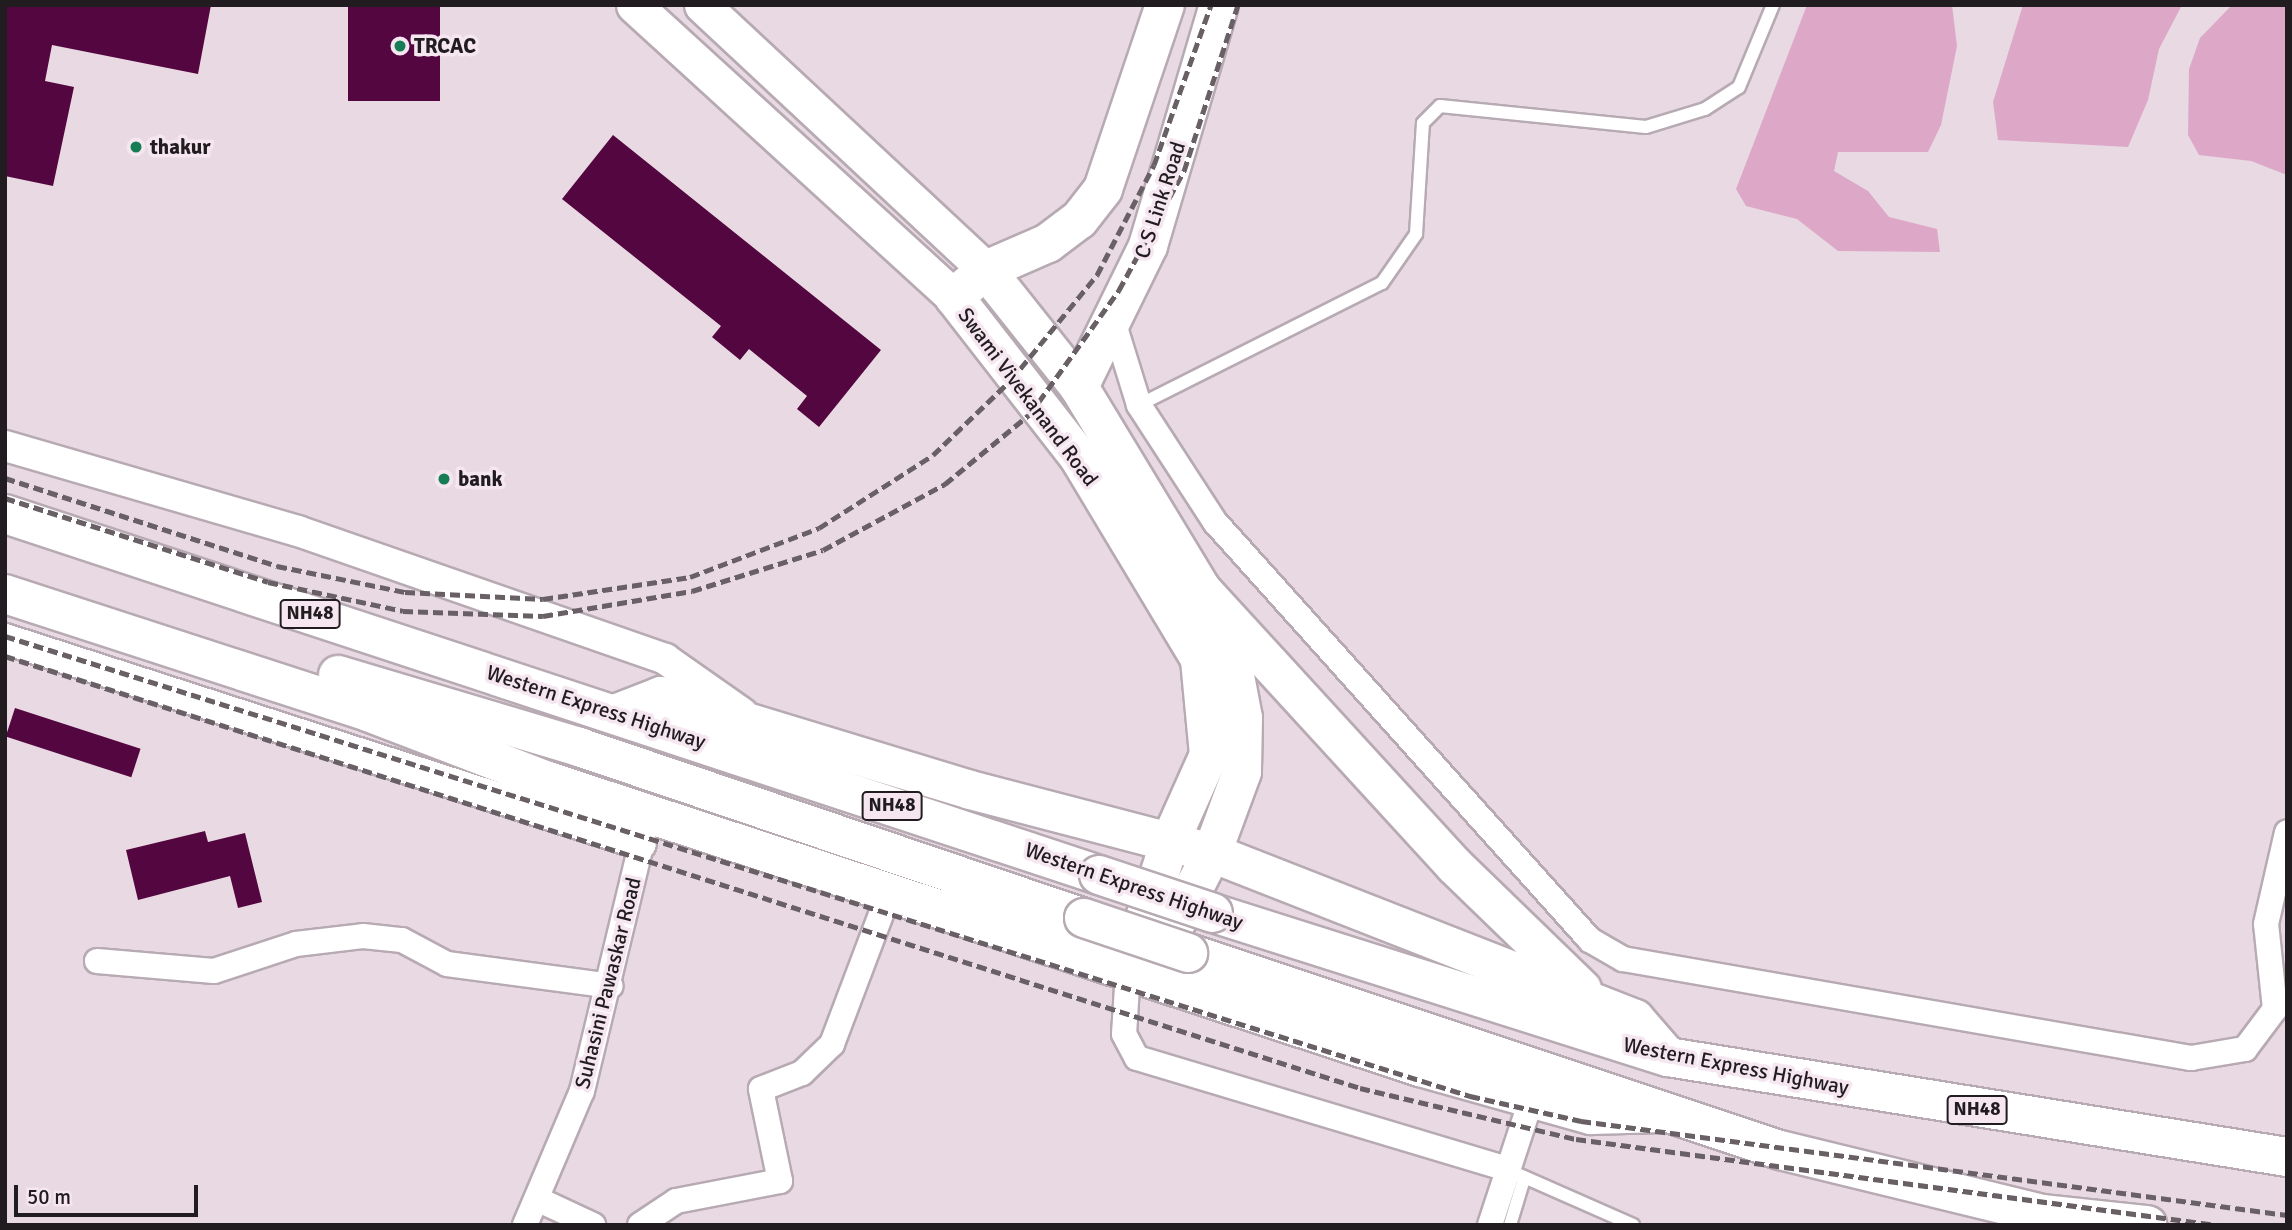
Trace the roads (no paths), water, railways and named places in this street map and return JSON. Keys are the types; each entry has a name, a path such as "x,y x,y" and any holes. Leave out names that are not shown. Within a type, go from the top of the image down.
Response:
{"main road":[{"name":"Swami Vivekanand Road","path":"634,5 954,297 1078,456 1200,659 1209,755 1170,842 1138,974"},
{"name":"Swami Vivekanand Road","path":"702,5 986,270 1079,387 1202,590 1231,655 1243,718 1242,772 1212,853 1138,974"},
{"path":"954,297 986,270 1048,243 1079,220 1103,189 1165,5"},
{"name":"C S Link Road","path":"1079,387 1114,324 1155,222 1219,5"},
{"path":"1103,189 1155,222"},
{"name":"Western Express Highway","path":"5,514 1213,913 1668,1057 2287,1157"},
{"name":"Western Express Highway","path":"5,568 623,763 1780,1150 2042,1214 2147,1225"},
{"path":"1202,590 1455,866 1597,1005"},
{"path":"5,594 369,712 645,829 889,893 1531,1100 1591,1115 1663,1113"},
{"path":"615,714 661,696 1212,853 1635,1019 1668,1057"},
{"path":"623,763 645,829"}],"street":[{"path":"1114,324 1139,405 1215,522 1590,940 1623,959 2191,1058 2245,1049 2275,1009 2266,925 2278,846 2287,832"},
{"path":"5,446 298,531 665,659 758,724"},
{"path":"5,639 645,829"},
{"name":"Suhasini Pawaskar Road","path":"525,1225 582,1091 611,986 645,829"},
{"path":"640,1225 677,1201 780,1181 761,1089 802,1073 832,1044 889,893"},
{"path":"97,961 214,971 296,944 363,936 402,940 447,964 611,986"},
{"path":"1138,974 1124,1034 1137,1058 1515,1174"},
{"path":"1490,1225 1515,1174 1531,1100"},
{"path":"537,1199 593,1225"}],"lane":[{"path":"1139,405 1382,283 1416,234 1423,123 1440,106 1658,124 1705,110 1739,87 1773,5"},
{"path":"1510,1225 1515,1174 1612,1221 1633,1225"}],"railway":[{"path":"5,478 277,566 405,592 543,599 690,577 819,528 933,455 1011,380 1097,275 1154,165 1211,5"},
{"path":"5,498 268,582 403,611 543,616 692,591 823,550 945,484 1030,414 1119,290 1184,171 1238,5"},
{"path":"5,636 1470,1096 1581,1121 2287,1215"},
{"path":"5,656 1360,1088 1576,1139 2216,1225"}],"place":[{"name":"TRCAC","path":"400,46"},
{"name":"thakur","path":"136,147"},
{"name":"bank","path":"444,479"}]}
